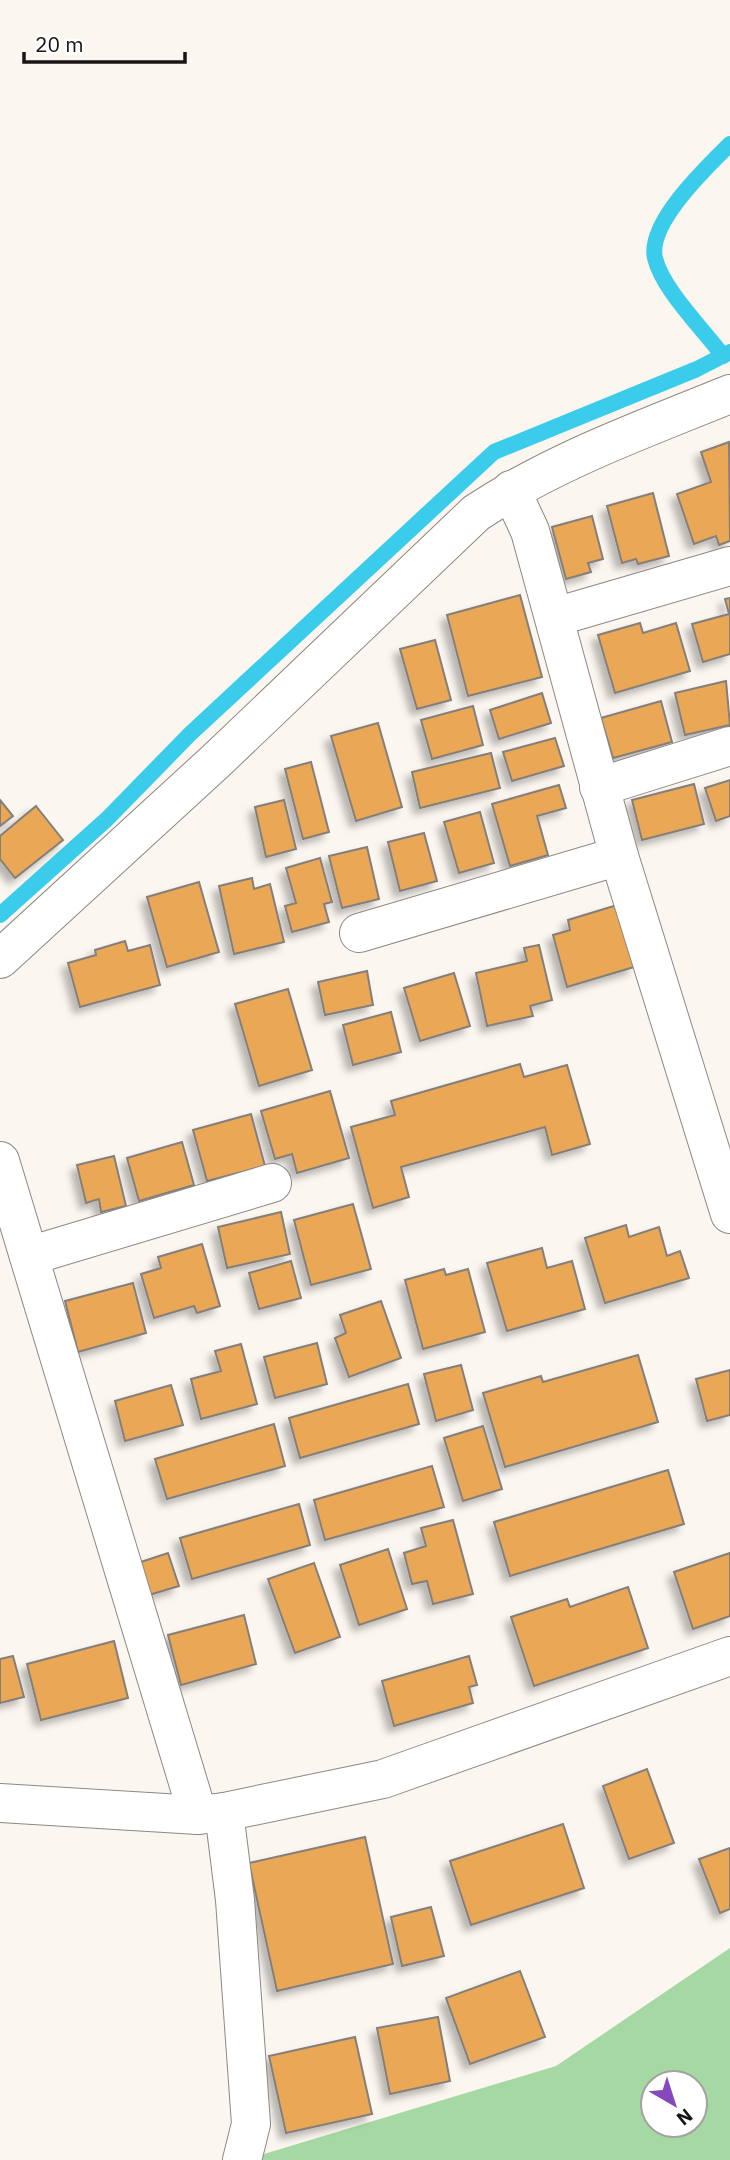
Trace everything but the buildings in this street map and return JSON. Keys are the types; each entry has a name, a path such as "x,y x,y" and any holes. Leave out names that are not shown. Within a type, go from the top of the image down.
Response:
{"street":[{"path":"0,959 217,760 476,513 511,490 596,449 730,394"},
{"path":"511,490 525,514 619,856 730,1214"},
{"path":"555,617 730,566"},
{"path":"599,787 730,746"},
{"path":"359,933 619,856"},
{"path":"0,1161 211,1813 235,1900 251,2124 242,2160"},
{"path":"29,1256 272,1183"},
{"path":"0,1802 211,1813 383,1779 730,1656"}],"green space":[{"path":"730,1948 730,2160 255,2160 254,2157 556,2066"}],"waterway":[{"path":"723,356 666,283 655,258 655,244 660,229 681,196 730,144"},
{"path":"0,915 107,819 190,734 494,452 697,369 730,352"}]}
